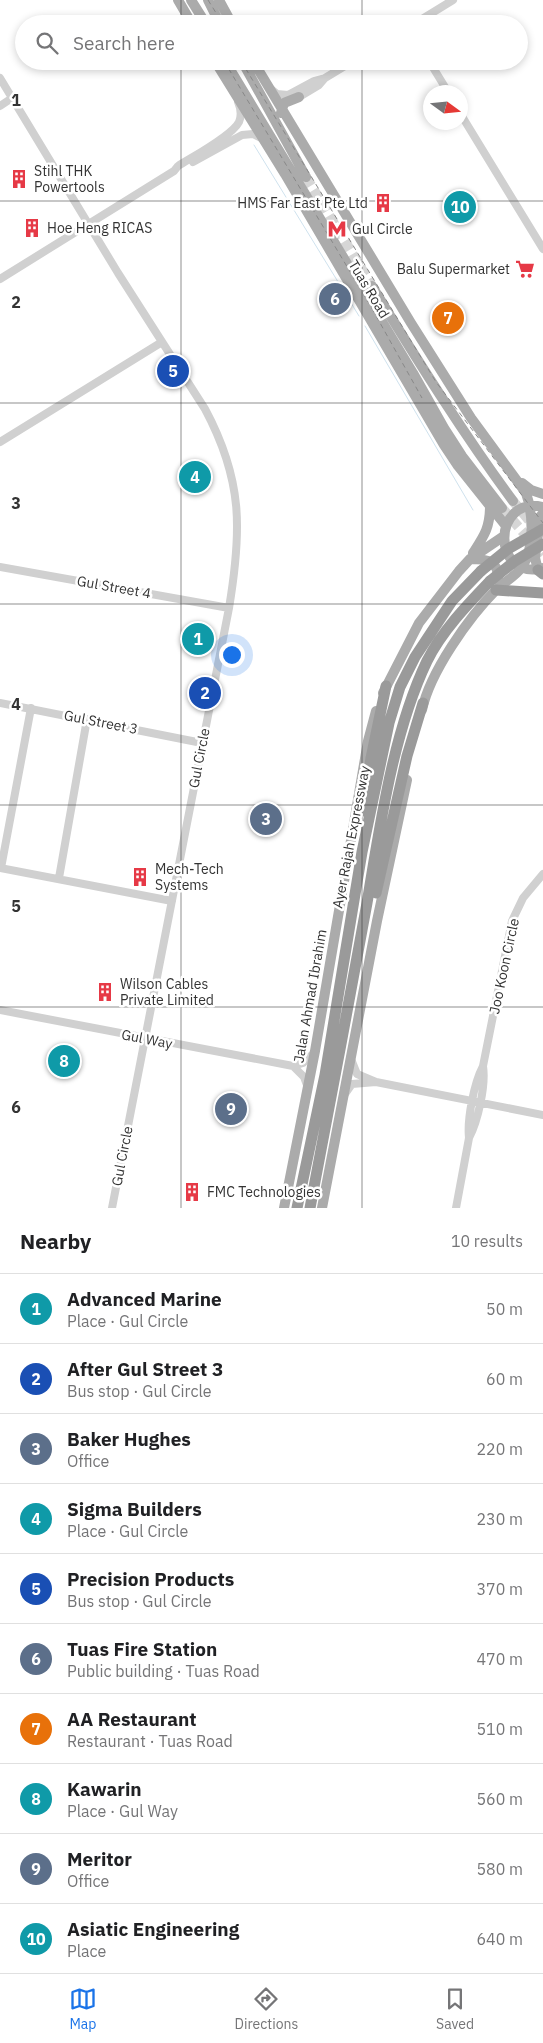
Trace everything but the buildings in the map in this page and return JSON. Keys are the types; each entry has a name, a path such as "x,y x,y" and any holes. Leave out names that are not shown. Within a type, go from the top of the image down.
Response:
{"highway":[{"name":"Ayer Rajah Expressway","path":"298,1208 325,1075 362,852 389,723 400,687 415,657 452,601 481,570 508,550 543,529"},
{"name":"Ayer Rajah Expressway","path":"310,1208 391,778 404,724 418,682 428,659 456,618 493,586 515,561 543,544"},
{"path":"493,586 543,593"},
{"path":"362,852 360,842 363,816 386,686"},
{"path":"350,996 407,756 423,703"}],"main road":[{"path":"179,0 187,15"},
{"path":"191,0 200,15"},
{"path":"195,0 202,15"},
{"path":"208,0 216,15"},
{"path":"218,0 227,15"},
{"name":"Tuas Road","path":"220,70 370,317 425,414 458,466 490,506 505,531 507,553 516,564 522,567"},
{"name":"Tuas Road","path":"230,70 413,373 444,428 462,456 502,508"},
{"path":"247,70 306,177"},
{"name":"Tuas Road","path":"258,70 411,323 471,418 526,492 530,506"},
{"path":"290,148 290,140 281,119 281,109 284,103 299,97"},
{"path":"291,126 290,108 292,102 299,97"},
{"name":"Tuas Road","path":"372,286 424,372 478,454 513,501"},
{"path":"507,468 531,490 543,494"},
{"path":"322,1208 377,921 423,703 448,652 498,580 498,569 495,565 482,559 470,558 487,532 490,520 490,506"},
{"path":"493,586 522,567 529,547 532,518 530,506 543,507"},
{"name":"Jalan Ahmad Ibrahim","path":"284,1208 315,1051 368,741 376,711 386,686 419,624 470,558 505,531 513,515 530,506"},
{"path":"541,571 535,558 540,517 543,513"},
{"path":"522,567 541,571"}],"street":[{"path":"429,15 453,0"},
{"path":"299,97 338,70"},
{"path":"435,70 444,85"},
{"name":"Gul Circle","path":"0,78 213,425 230,469 237,509 237,557 229,608 112,1208"},
{"path":"267,86 277,94 288,95 314,80 325,78"},
{"path":"174,171 178,166 235,128 239,122 241,112 235,94"},
{"path":"0,106 12,98"},
{"path":"468,126 542,247"},
{"path":"0,279 174,171 242,135 253,134 264,140"},
{"path":"0,442 162,342"},
{"name":"Gul Street 4","path":"0,566 229,608"},
{"name":"Gul Street 3","path":"0,703 202,743"},
{"path":"31,708 0,868 172,901"},
{"path":"59,878 87,719"},
{"name":"Joo Koon Circle","path":"456,1208 469,1138 468,1128 476,1102 479,1074 483,1066 512,921 523,898 543,874"},
{"name":"Gul Way","path":"0,1010 293,1066"},
{"path":"293,1066 303,1064 315,1051"},
{"path":"351,1059 357,1074 376,1082"},
{"path":"293,1066 304,1077 308,1087"},
{"path":"344,1095 352,1084 357,1082 376,1082 543,1115"}],"waterway":[{"path":"254,145 359,316"},
{"path":"365,326 473,510"}],"tunnel":[{"path":"306,177 372,286"},
{"path":"513,501 543,537"},
{"path":"502,508 543,555"}],"railway":[{"path":"208,0 217,15"},
{"path":"229,70 370,305 422,398"},
{"path":"246,70 436,382 543,523"}],"place":[{"name":"Stihl THK Powertools","path":"19,179"},
{"name":"HMS Far East Pte Ltd","path":"383,203"},
{"name":"Asiatic Engineering","path":"460,207"},
{"name":"Hoe Heng RICAS","path":"32,228"},
{"name":"Gul Circle","path":"337,229"},
{"name":"Balu Supermarket","path":"525,269"},
{"name":"Tuas Fire Station","path":"335,299"},
{"name":"AA Restaurant","path":"448,318"},
{"name":"Precision Products","path":"173,371"},
{"name":"Sigma Builders","path":"195,477"},
{"name":"Advanced Marine","path":"198,639"},
{"name":"After Gul Street 3","path":"205,693"},
{"name":"Baker Hughes","path":"266,819"},
{"name":"Mech-Tech Systems","path":"140,877"},
{"name":"Wilson Cables Private Limited","path":"105,992"},
{"name":"Kawarin","path":"64,1061"},
{"name":"Meritor","path":"231,1109"},
{"name":"FMC Technologies","path":"192,1192"}]}
